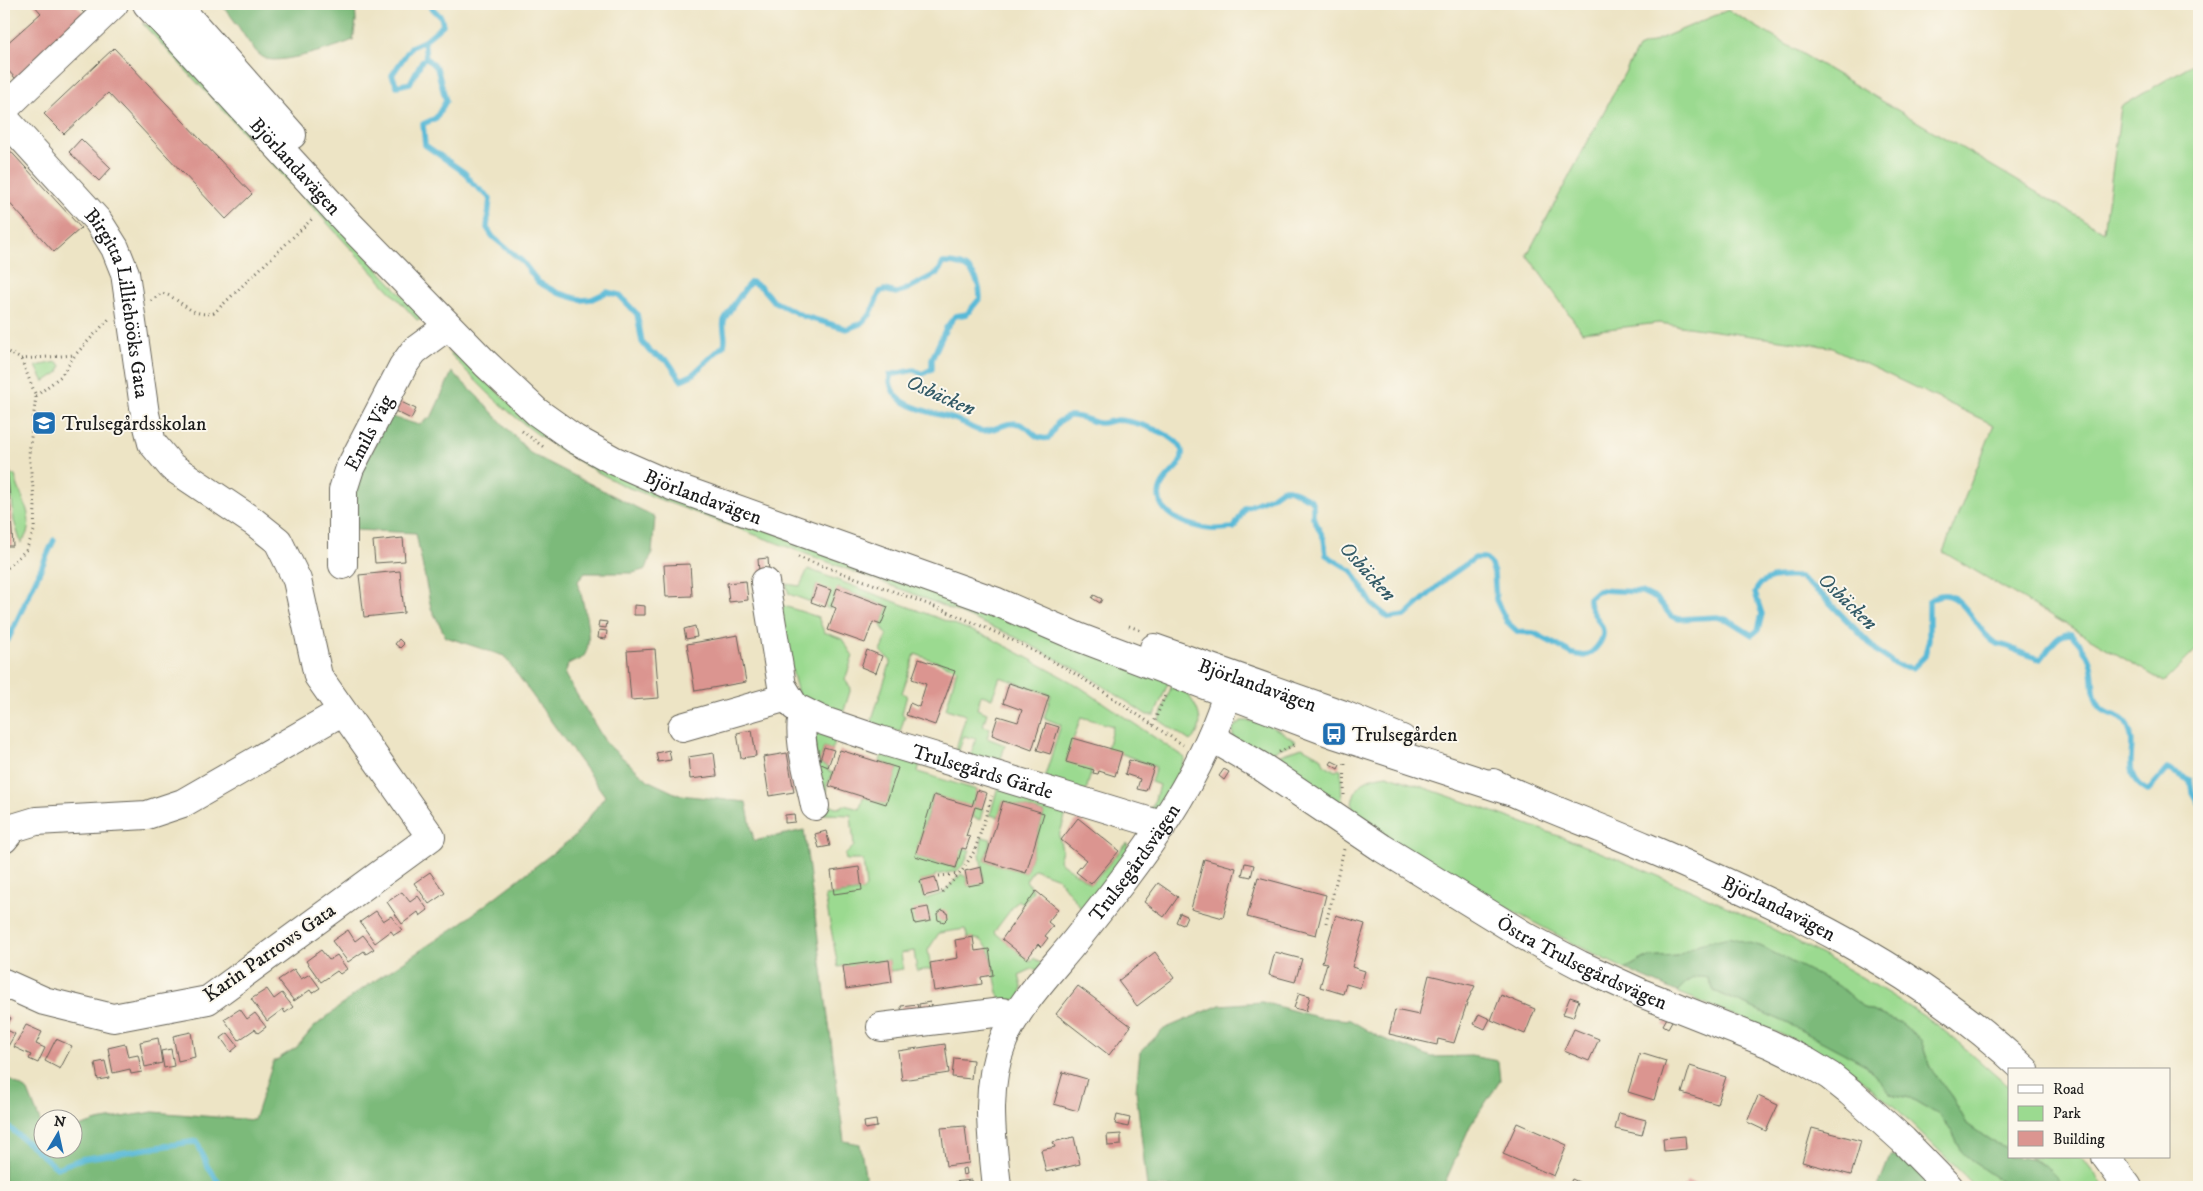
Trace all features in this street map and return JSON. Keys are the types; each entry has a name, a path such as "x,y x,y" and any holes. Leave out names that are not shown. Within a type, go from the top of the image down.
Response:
{"street":[{"path":"4,109 114,4"},
{"name":"Björlandavägen","path":"147,4 349,224 506,384 537,412 575,438 613,460 672,486 769,522 997,602 1078,637 1230,684 1334,734 1509,790 1656,851 1839,936 1954,1008 2023,1068"},
{"name":"Björlandavägen","path":"176,4 350,201 448,326"},
{"name":"Birgitta Lilliehööks Gata","path":"4,118 98,221 111,241 125,273 130,315 152,443 172,467 254,522 278,541 297,580 318,676 341,712 431,837"},
{"name":"Emils Väg","path":"343,565 343,490 350,468 403,366 414,351 448,326"},
{"path":"765,582 782,686 796,705 815,806"},
{"name":"Trulsegårdsvägen","path":"997,1187 990,1107 1002,1042 1016,1016 1136,865 1162,828 1206,747 1230,684"},
{"path":"682,727 796,705"},
{"name":"Trulsegårds Gärde","path":"796,705 880,740 1151,822 1162,828"},
{"path":"4,839 13,828 36,821 147,815 183,803 341,712"},
{"name":"Östra Trulsegårdsvägen","path":"1206,747 1262,767 1382,848 1525,936 1580,965 1632,989 1770,1044 1815,1067 1830,1076 1876,1116 1949,1187"},
{"name":"Karin Parrows Gata","path":"4,983 44,1001 113,1018 208,1000 431,837"},
{"path":"881,1027 997,1012 1006,1012 1016,1016"},
{"path":"2107,1158 2128,1187"}],"path":[{"path":"36,396 61,376 75,355 110,318 130,315 162,293 195,313 204,315 214,313 315,217 308,210"},
{"path":"4,350 21,359 75,355"},
{"path":"4,571 26,550 34,531 35,506 29,454 36,396 21,359"},
{"path":"516,426 530,439 546,449"},
{"path":"790,554 954,613 1000,634 1057,663 1206,747"},
{"path":"942,892 959,874 975,850 998,776"},
{"path":"938,876 959,874"}],"green space":[{"path":"220,4 355,4 356,21 353,40 335,47 296,57 267,59 256,51"},
{"path":"1728,10 2104,232 2121,107 2199,60 2199,647 2164,682 1943,552 1994,425 1830,347 1659,323 1582,332 1527,255 1638,48"},
{"path":"142,23 157,28 421,316 420,320 417,320"},
{"path":"447,350 462,359 532,424 1011,620 1169,681 1155,715 1147,715 1085,674 1009,634 919,596 624,486 573,458 528,427 488,392"},
{"path":"57,362 61,365 59,372 44,382 36,366"},
{"path":"452,372 530,453 655,517 652,553 646,569 633,573 585,573 578,581 587,621 588,643 582,658 568,664 565,675 606,743 649,781 679,795 746,802 754,841 804,830 844,1141 860,1144 867,1187 4,1187 4,1076 28,1091 35,1108 32,1108 32,1158 82,1158 82,1126 97,1121 153,1112 254,1120 273,1062 297,1047 314,1027 358,992 460,924 575,836 605,796 504,656 446,637 431,608 416,533 355,530 351,492 389,416 419,425 432,416"},
{"path":"10,475 15,475 29,517 29,526 21,543 14,521"},
{"path":"808,569 991,638 1077,685 1185,758 1167,801 1159,811 1146,809 1153,806 1159,785 1151,782 1156,767 1107,748 1113,726 1081,717 1066,761 1092,769 1086,791 1043,782 1061,725 1044,718 1051,695 1000,677 992,698 981,695 977,709 987,713 983,726 990,728 987,738 1005,745 999,766 970,758 976,739 964,736 958,753 955,752 966,715 946,709 957,669 915,654 902,693 907,695 902,714 905,716 900,732 874,724 872,719 891,661 881,652 887,636 881,625 888,607 838,588 830,609 825,607 817,585 811,602 789,594 786,584 800,586"},
{"path":"775,603 818,617 824,632 842,639 853,656 845,680 851,688 842,717 800,702"},
{"path":"1173,682 1186,693 1197,709 1200,726 1197,734 1190,741 1159,720"},
{"path":"1241,721 1256,722 1270,726 1296,742 1264,755 1233,738 1233,728"},
{"path":"817,725 838,731 832,750 824,747 819,763 828,767 828,771 833,773 827,784 825,803 839,808 844,805 860,809 863,797 886,804 898,768 880,762 884,746 921,758 918,772 977,790 972,806 983,809 980,820 972,817 974,807 933,795 915,856 956,868 962,848 970,850 964,864 957,871 935,875 935,877 920,881 925,899 943,893 961,874 966,877 968,886 984,882 980,854 982,837 991,839 985,861 1026,873 1044,813 1003,801 998,817 990,815 997,790 1000,787 1070,801 1059,836 1062,850 1059,861 1091,884 1127,843 1130,858 1087,916 1058,878 1034,869 1026,880 1033,891 1023,904 1018,900 994,932 1031,962 1034,958 1044,966 1041,970 1032,969 1019,975 1022,987 1021,999 1000,1002 989,949 981,940 968,938 965,929 939,933 928,950 931,969 917,971 914,951 901,953 903,969 890,971 889,960 838,967 825,896 862,891 866,887 863,860 846,860 845,855 854,846 851,815 823,814 808,741"},
{"path":"1302,747 1322,758 1324,764 1335,771 1341,769 1342,806 1272,758"},
{"path":"1387,775 1457,799 1595,850 1664,878 1797,942 1862,978 1936,1025 2008,1086 2008,1149 1991,1141 1967,1124 1952,1097 1930,1068 1921,1040 1901,1023 1864,1008 1838,986 1760,946 1699,944 1677,956 1645,958 1625,969 1517,913 1411,852 1363,821 1353,810 1353,799 1361,784 1375,777"},
{"path":"1729,937 1760,946 1839,986 1864,1008 1901,1023 1921,1040 1930,1068 1952,1097 1967,1124 1991,1141 2008,1149 2008,1158 2024,1158 2042,1164 2066,1187 2010,1187 1970,1160 1962,1152 1952,1132 1939,1115 1910,1098 1891,1094 1866,1065 1787,1023 1714,991 1708,978 1694,978 1677,992 1625,969 1645,958 1677,956 1699,944"},
{"path":"1700,976 1708,978 1714,991 1787,1023 1866,1065 1891,1094 1910,1098 1939,1115 1952,1132 1962,1152 1970,1160 2010,1187 1976,1187 1897,1109 1845,1066 1788,1037 1677,992 1688,980"},
{"path":"1262,1002 1317,1017 1350,1020 1379,1037 1432,1057 1471,1056 1498,1061 1500,1081 1470,1126 1443,1187 1147,1187 1136,1090 1140,1052 1164,1029 1220,1005"},
{"path":"1912,1155 1944,1187 1878,1187 1890,1156"},
{"path":"2031,1158 2083,1158 2105,1187 2066,1187 2041,1163"}],"building":[{"path":"33,4 75,4 85,14 16,79 4,66 4,46 41,13"},
{"path":"114,48 252,194 226,219 108,93 64,134 44,114"},
{"path":"81,139 111,168 99,181 69,152"},
{"path":"4,144 81,228 54,252 4,197"},
{"path":"399,401 416,409 411,419 395,411"},
{"path":"4,417 13,546 4,546"},
{"path":"403,538 405,561 375,563 373,541"},
{"path":"768,558 769,572 759,572 758,559"},
{"path":"690,564 692,596 666,597 664,565"},
{"path":"400,571 404,613 364,617 359,575"},
{"path":"746,581 748,600 729,602 727,583"},
{"path":"817,585 831,590 825,607 811,602"},
{"path":"837,588 888,607 881,625 873,622 865,643 828,630 836,608 831,606"},
{"path":"1094,595 1102,599 1100,603 1092,598"},
{"path":"634,605 645,606 645,615 634,615"},
{"path":"599,621 607,622 606,628 598,627"},
{"path":"695,626 697,637 686,639 684,629"},
{"path":"599,630 607,631 606,639 598,638"},
{"path":"738,635 746,682 695,691 687,644"},
{"path":"399,639 404,644 400,648 395,644"},
{"path":"655,649 659,698 631,700 627,651"},
{"path":"867,650 882,656 876,673 861,667"},
{"path":"919,659 955,671 935,725 906,715 910,703 919,707 926,684 912,679"},
{"path":"1009,683 1049,696 1032,750 992,735 998,716 1018,722 1022,710 1003,703"},
{"path":"1046,723 1059,727 1050,754 1037,750"},
{"path":"752,730 756,756 741,758 737,733"},
{"path":"1073,738 1122,752 1115,776 1099,771 1098,774 1093,773 1094,770 1066,762"},
{"path":"824,747 834,750 828,767 819,763"},
{"path":"669,750 671,760 658,762 656,753"},
{"path":"840,750 898,768 886,804 829,786"},
{"path":"714,753 717,776 690,779 688,757"},
{"path":"787,753 794,792 769,796 763,757"},
{"path":"1129,760 1154,767 1146,791 1137,789 1140,779 1125,774"},
{"path":"1332,761 1340,765 1338,769 1330,764"},
{"path":"1224,769 1229,772 1224,780 1219,776"},
{"path":"977,790 987,793 982,809 975,807 966,836 970,837 966,849 962,848 956,868 915,856 934,795 972,806"},
{"path":"1003,801 1044,813 1026,873 985,861"},
{"path":"794,814 795,822 785,823 785,815"},
{"path":"1078,818 1119,851 1091,884 1076,872 1086,860 1061,840"},
{"path":"826,831 830,846 819,848 815,834"},
{"path":"1204,859 1236,868 1223,918 1191,909"},
{"path":"1245,863 1254,865 1251,877 1242,875"},
{"path":"859,867 862,890 834,894 831,871"},
{"path":"981,867 984,883 968,886 965,871"},
{"path":"430,872 445,893 429,904 414,883"},
{"path":"935,877 939,892 924,896 920,881"},
{"path":"1258,877 1326,895 1316,935 1247,917"},
{"path":"1158,883 1178,897 1164,917 1144,902"},
{"path":"1036,891 1058,909 1048,922 1053,926 1045,936 1048,938 1041,947 1038,944 1027,959 1002,939"},
{"path":"402,892 410,902 418,896 428,910 420,916 418,912 402,924 387,902"},
{"path":"928,907 931,921 915,924 912,910"},
{"path":"942,910 947,912 948,918 944,922 938,920 937,914"},
{"path":"376,911 383,921 391,916 402,930 394,935 391,931 375,943 360,922"},
{"path":"1180,913 1187,916 1183,925 1176,922"},
{"path":"1336,915 1365,924 1352,967 1365,971 1360,988 1346,984 1343,994 1320,987 1327,963 1322,962"},
{"path":"348,930 355,941 363,935 374,949 366,954 364,951 348,962 332,941"},
{"path":"973,937 975,951 989,949 993,975 981,977 982,984 934,991 930,963 958,958 955,940"},
{"path":"321,950 329,960 337,955 347,969 340,974 337,971 321,982 306,961"},
{"path":"1155,952 1174,978 1137,1006 1118,981"},
{"path":"1275,952 1302,959 1295,982 1269,975"},
{"path":"889,960 892,982 846,989 843,966"},
{"path":"294,969 301,979 310,974 320,988 312,993 310,990 294,1001 278,980"},
{"path":"1429,975 1475,986 1468,1000 1454,1043 1438,1039 1437,1045 1389,1034 1395,1010 1419,1015"},
{"path":"1078,986 1131,1026 1109,1055 1056,1014"},
{"path":"267,989 274,999 282,993 293,1007 285,1013 283,1009 267,1021 251,999"},
{"path":"1299,993 1310,996 1306,1011 1294,1008"},
{"path":"1501,995 1535,1009 1525,1034 1491,1020"},
{"path":"1570,997 1579,1000 1573,1017 1563,1014"},
{"path":"930,1002 932,1012 920,1014 919,1004"},
{"path":"917,1004 919,1014 902,1017 901,1006"},
{"path":"240,1009 247,1019 255,1013 266,1027 258,1033 255,1029 239,1040 224,1019"},
{"path":"4,1014 11,1018 5,1029 15,1034 7,1048 4,1047"},
{"path":"1479,1014 1490,1019 1485,1029 1474,1024"},
{"path":"1667,1018 1672,1021 1668,1028 1663,1025"},
{"path":"26,1025 42,1032 36,1044 45,1048 38,1063 29,1059 31,1055 14,1047"},
{"path":"1574,1029 1599,1039 1589,1061 1564,1051"},
{"path":"191,1032 195,1057 178,1061 173,1036"},
{"path":"228,1033 238,1046 231,1052 221,1038"},
{"path":"158,1038 162,1063 145,1067 140,1042"},
{"path":"56,1039 72,1046 60,1069 45,1061"},
{"path":"125,1044 128,1057 138,1055 142,1072 131,1074 130,1069 113,1073 108,1048"},
{"path":"945,1044 949,1073 902,1080 898,1051"},
{"path":"171,1049 174,1066 164,1068 161,1051"},
{"path":"1640,1053 1666,1061 1654,1100 1628,1092"},
{"path":"954,1058 973,1060 971,1079 952,1077"},
{"path":"105,1061 109,1078 98,1080 95,1063"},
{"path":"1690,1066 1726,1077 1717,1104 1682,1093"},
{"path":"1063,1072 1087,1079 1078,1111 1054,1104"},
{"path":"1758,1096 1778,1105 1766,1131 1747,1122"},
{"path":"1619,1113 1646,1120 1642,1135 1615,1129"},
{"path":"1117,1115 1130,1118 1128,1127 1115,1124"},
{"path":"876,1120 877,1127 865,1129 864,1122"},
{"path":"1517,1123 1567,1145 1554,1176 1503,1154"},
{"path":"965,1126 969,1163 946,1166 941,1128"},
{"path":"1812,1128 1861,1141 1851,1175 1802,1162"},
{"path":"1121,1134 1121,1145 1108,1146 1107,1135"},
{"path":"1685,1136 1686,1149 1664,1151 1663,1138"},
{"path":"1074,1137 1080,1164 1046,1172 1041,1150 1055,1147 1053,1142"},
{"path":"966,1168 967,1174 963,1175 962,1169"},
{"path":"1572,1179 1590,1187 1568,1187"},
{"path":"971,1180 972,1187 955,1187 954,1182"},
{"path":"1688,1181 1703,1187 1685,1187"},
{"path":"1462,1182 1477,1184 1477,1187 1462,1187"}],"waterway":[{"name":"Osbäcken","path":"428,4 441,17 443,25 424,41 411,47 392,75 397,86 410,83 422,61 426,58 437,68 446,101 436,118 423,124 425,145 465,173 473,184 490,198 487,228 493,237 522,261 538,282 558,293 582,300 592,299 607,292 619,295 637,314 642,342 650,352 668,361 681,380 692,375 724,345 724,321 751,282 761,287 773,301 803,316 847,329 860,324 870,315 880,292 884,290 896,293 905,290 938,273 943,263 952,263 971,272 978,283 980,298 967,314 955,316 946,328 932,359 932,369 922,374 914,370 890,375 891,386 896,395 904,402 924,411 957,420 982,431 1015,423 1024,426 1040,438 1049,438 1058,422 1073,416 1099,423 1115,420 1125,421 1165,434 1180,446 1182,457 1181,461 1163,483 1159,493 1160,502 1165,510 1182,522 1202,528 1234,528 1245,508 1271,497 1282,489 1289,489 1310,499 1313,503 1313,517 1324,539 1326,555 1352,571 1372,604 1389,618 1405,616 1448,577 1475,558 1484,558 1490,563 1494,573 1496,600 1507,622 1518,632 1534,633 1573,654 1584,656 1594,650 1603,637 1601,626 1589,604 1589,598 1598,590 1642,592 1657,599 1671,616 1679,619 1717,617 1728,620 1752,635 1758,630 1762,614 1755,593 1762,582 1780,577 1800,577 1822,595 1879,653 1898,666 1913,668 1925,656 1929,639 1929,601 1940,595 1949,596 1957,600 1965,608 1994,642 2032,657 2041,659 2057,639 2071,634 2082,646 2089,660 2097,703 2103,710 2122,719 2128,726 2132,744 2131,770 2133,777 2148,791 2167,769 2190,780 2192,792 2199,804"},
{"name":"Osbäcken","path":"424,41 426,58"},
{"path":"8,640 54,540"},
{"path":"4,1123 57,1168 81,1159 197,1141 207,1166 222,1187"}],"place":[{"name":"Trulsegårdsskolan","path":"44,423"},
{"name":"Trulsegården","path":"1334,734"}]}
